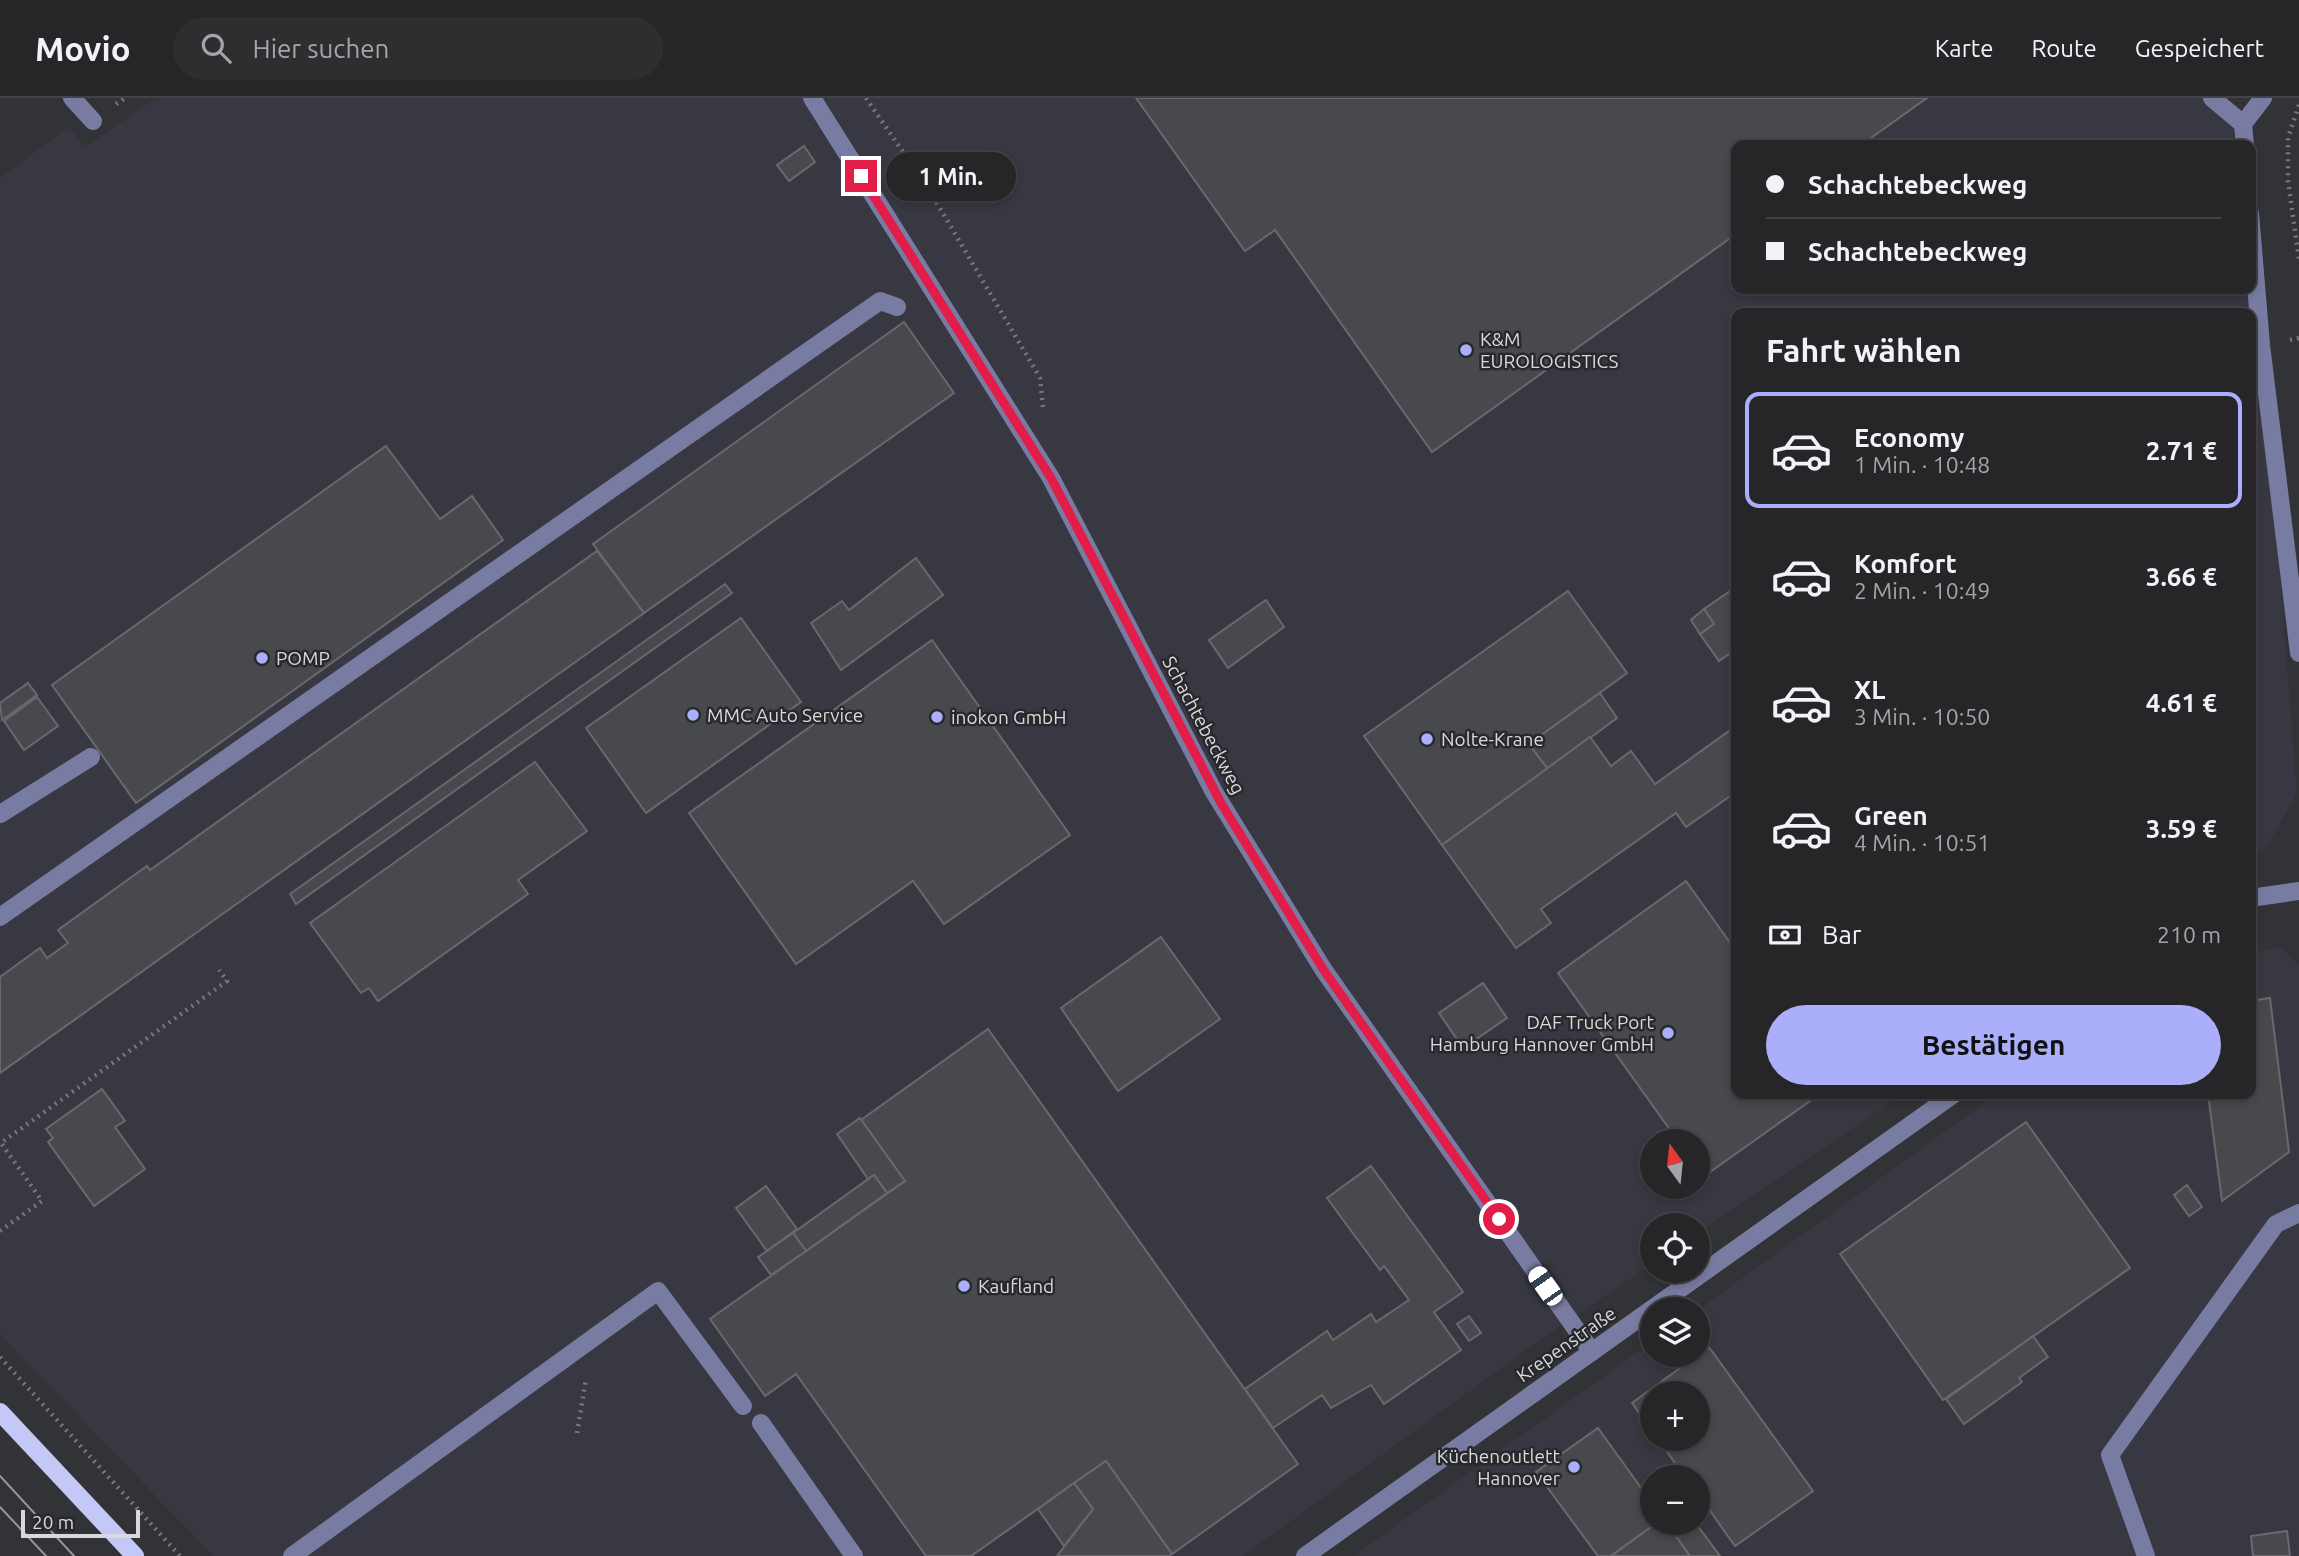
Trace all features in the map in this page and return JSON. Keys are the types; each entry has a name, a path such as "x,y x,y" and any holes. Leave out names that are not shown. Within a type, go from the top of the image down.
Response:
{"main road":[{"path":"0,1412 135,1556"}],"street":[{"path":"72,98 93,121"},
{"name":"Schachtebeckweg","path":"812,98 1051,478 1214,792 1323,969 1592,1352"},
{"path":"2212,98 2243,124"},
{"path":"2245,140 2243,124 2263,98"},
{"path":"2256,285 2299,653"},
{"path":"0,917 880,301 897,307"},
{"path":"0,814 91,757"},
{"path":"2256,897 2299,891"},
{"name":"Krepenstraße","path":"1305,1556 1947,1099"},
{"path":"2146,1556 2110,1455 2276,1224 2299,1213"},
{"path":"292,1556 658,1291 854,1556"}],"path":[{"path":"866,98 931,193 1040,378 1044,416"},
{"path":"2299,105 2288,138 2288,181 2299,259"},
{"path":"0,1231 42,1201 1,1143 227,981 219,970"},
{"path":"577,1433 594,1337"},
{"path":"0,1357 180,1556"}],"shaded area":[{"path":"156,98 2212,98 2243,124 2245,140 1731,140 1731,294 2256,294 2256,276 2297,793 2269,843 2256,854 2256,308 1731,308 1731,1099 1896,1099 1710,1225 1710,1213 1640,1213 1640,1272 1544,1337 1243,1556 213,1556 0,1334 0,178 69,127 85,147"},
{"path":"2280,947 2299,965 2299,1556 1353,1556 1640,1351 1640,1367 1710,1367 1710,1301 1990,1099 2256,1099 2256,952"}],"building":[{"name":"K&M EUROLOGISTICS","path":"1136,98 1927,98 1868,140 1731,140 1731,238 1432,452 1275,230 1245,251"},
{"path":"804,146 815,162 789,181 777,165"},
{"path":"904,322 954,393 644,613 593,544"},
{"path":"386,446 440,519 472,496 503,540 136,803 52,685"},
{"path":"597,551 644,613 0,1073 0,977 40,948 47,958 68,943 58,930 147,866 150,870"},
{"path":"916,558 943,595 841,670 811,623 842,601 849,610"},
{"path":"725,584 732,593 296,904 290,894"},
{"path":"1731,590 1731,653 1719,661 1700,634 1714,624 1704,609"},
{"path":"1568,591 1627,673 1529,744 1548,769 1442,845 1364,736"},
{"path":"1266,600 1284,627 1228,668 1209,640"},
{"path":"1704,609 1714,624 1700,634 1691,620"},
{"name":"MMC Auto Service","path":"741,618 801,702 646,813 586,728"},
{"path":"932,640 1070,835 944,924 913,881 796,964 689,813"},
{"path":"28,683 37,695 2,720 0,703"},
{"path":"1600,693 1617,718 1548,769 1529,744"},
{"path":"37,697 58,726 24,750 4,721"},
{"path":"1731,730 1731,796 1686,827 1676,813 1541,909 1551,923 1516,948 1442,845 1590,737 1611,766 1631,751 1655,784"},
{"path":"535,762 587,831 518,880 528,894 378,1001 369,988 361,993 310,923"},
{"name":"DAF Truck Port Hamburg Hannover GmbH","path":"1686,881 1731,944 1731,1099 1813,1099 1710,1172 1710,1129 1669,1129 1558,973"},
{"path":"1161,937 1220,1019 1118,1091 1061,1008"},
{"path":"1483,983 1507,1018 1463,1048 1439,1013"},
{"path":"2270,998 2289,1152 2222,1201 2209,1099 2256,1099 2256,1000"},
{"name":"Kaufland","path":"988,1029 1298,1464 1172,1554 1106,1461 971,1556 926,1556 796,1374 765,1396 710,1319 905,1181 861,1120"},
{"path":"102,1089 125,1121 115,1127 145,1169 94,1206 48,1142 53,1138 46,1129"},
{"path":"860,1118 905,1181 887,1193 874,1175 868,1179 837,1134"},
{"path":"2026,1122 2130,1268 1943,1400 1840,1254"},
{"path":"1371,1166 1463,1292 1434,1312 1461,1350 1384,1404 1371,1385 1331,1408 1322,1395 1273,1428 1245,1389 1327,1331 1333,1340 1371,1314 1376,1322 1409,1300 1384,1266 1380,1270 1327,1198"},
{"path":"874,1175 887,1193 806,1251 793,1233"},
{"path":"2187,1185 2202,1207 2189,1216 2174,1195"},
{"path":"766,1186 797,1229 767,1251 736,1208"},
{"path":"793,1233 806,1251 771,1275 758,1257"},
{"path":"1469,1316 1481,1333 1469,1341 1457,1324"},
{"path":"2033,1336 2048,1357 2019,1378 2022,1382 1964,1424 1946,1399"},
{"path":"1710,1348 1813,1491 1735,1546 1710,1511 1710,1465 1676,1465 1666,1451 1710,1451 1710,1381 1662,1381 1682,1367 1710,1367"},
{"path":"1640,1397 1640,1414 1632,1403"},
{"path":"1598,1428 1640,1486 1640,1535 1611,1556 1598,1556 1536,1472"},
{"path":"1106,1461 1172,1554 1057,1556 1093,1509 1074,1483"},
{"path":"1074,1483 1093,1509 1064,1546 1038,1509"},
{"path":"2287,1531 2290,1556 2253,1556 2251,1536"},
{"path":"1640,1535 1675,1535 1690,1556 1611,1556"},
{"path":"1675,1535 1705,1535 1720,1556 1690,1556"}],"tram line":[{"path":"0,1476 74,1556"},
{"path":"0,1507 46,1556"}],"place":[{"name":"K&M EUROLOGISTICS","path":"1466,350"},
{"name":"POMP","path":"262,658"},
{"name":"MMC Auto Service","path":"693,715"},
{"name":"inokon GmbH","path":"937,717"},
{"name":"Nolte-Krane","path":"1427,739"},
{"name":"DAF Truck Port Hamburg Hannover GmbH","path":"1668,1033"},
{"name":"Kaufland","path":"964,1286"},
{"name":"Küchenoutlett Hannover","path":"1574,1467"}],"route":[{"path":"861,176 1051,478 1214,792 1323,969 1499,1219"}]}
